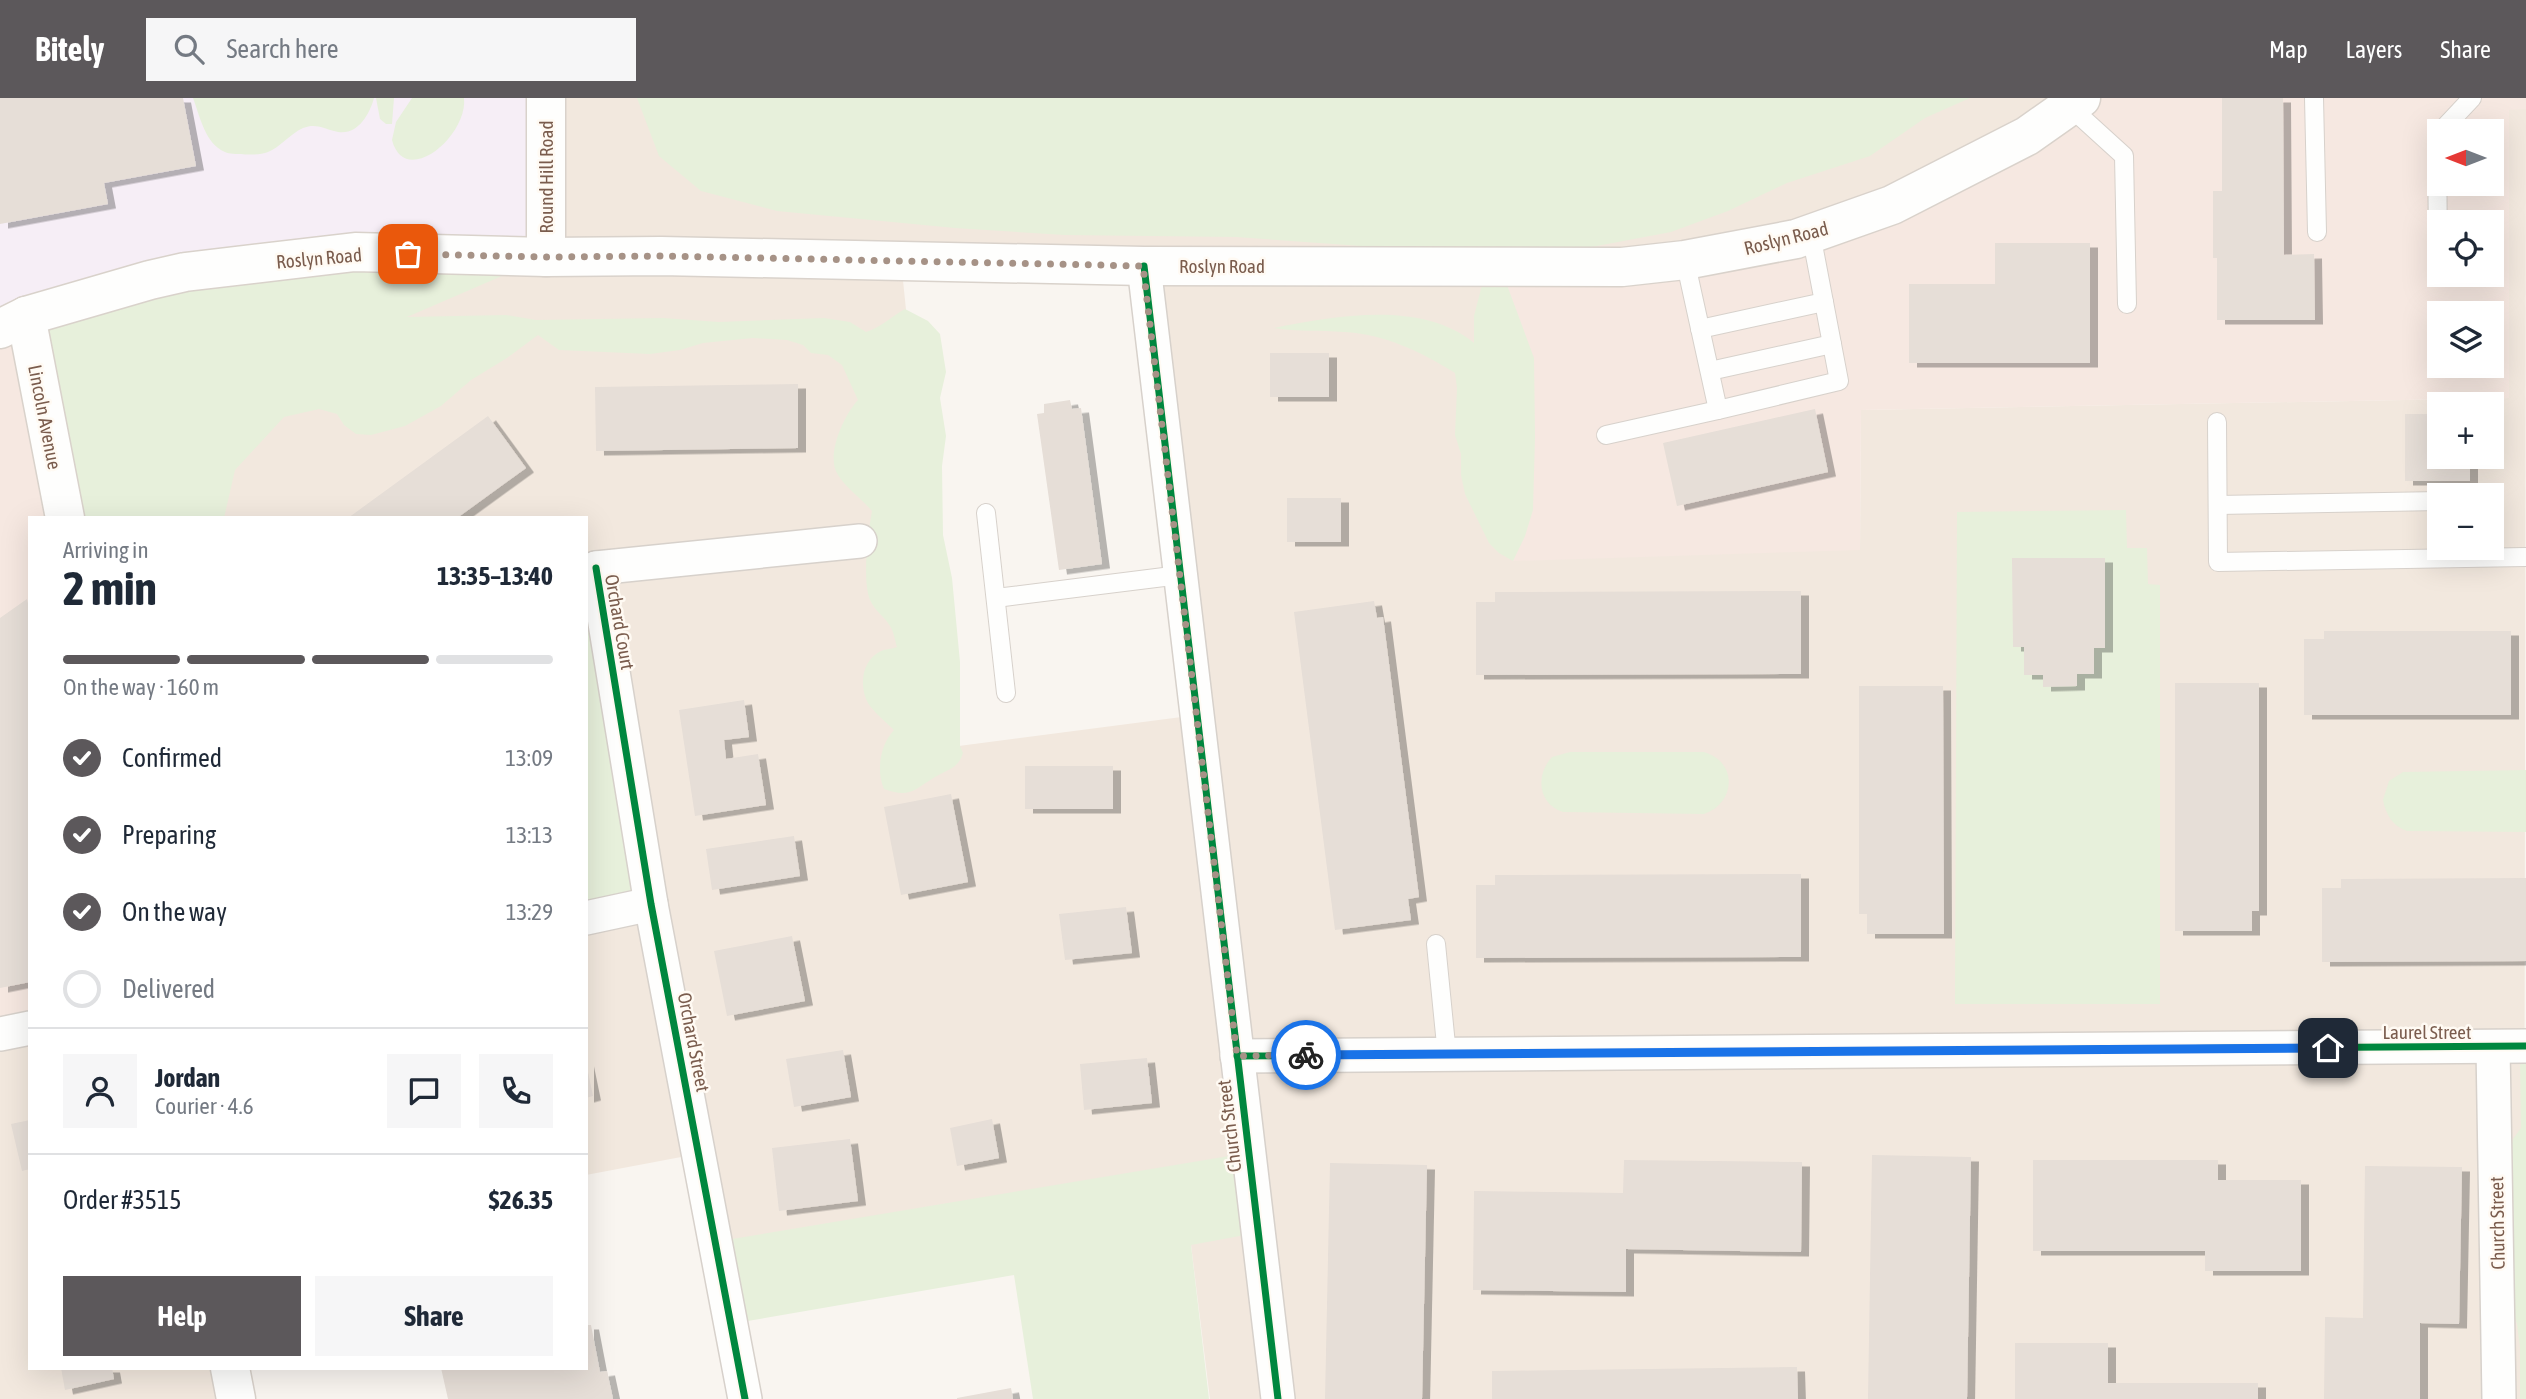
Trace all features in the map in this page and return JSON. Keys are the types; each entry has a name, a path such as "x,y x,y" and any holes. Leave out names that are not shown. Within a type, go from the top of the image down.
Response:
{"main road":[{"name":"Round Hill Road","path":"546,98 546,257"},
{"name":"Roslyn Road","path":"13,322 185,272 342,254 662,256 1143,266 1622,267 1685,260 1796,239 1892,205 2027,136 2075,102"},
{"name":"Lincoln Avenue","path":"13,322 64,516"},
{"path":"230,1370 236,1399"}],"street":[{"name":"Church Street","path":"1143,266 1278,1399"},
{"name":"Orchard Court","path":"616,691 591,571 860,541"},
{"name":"Orchard Street","path":"616,691 651,904 745,1399"},
{"path":"588,918 651,904"},
{"path":"0,1034 28,1028"},
{"name":"Laurel Street","path":"1237,1056 2526,1046"},
{"name":"Church Street","path":"2493,1047 2499,1399"}],"lane":[{"path":"2315,98 2317,232"},
{"path":"2452,119 2472,98"},
{"path":"2075,102 2124,156 2127,304"},
{"path":"1606,435 1839,381 1811,234"},
{"path":"1685,260 1718,410"},
{"path":"1700,329 1824,302"},
{"path":"1710,371 1832,344"},
{"path":"2217,422 2218,562 2427,555"},
{"path":"2218,506 2427,501"},
{"path":"986,513 1006,692"},
{"path":"2504,555 2526,557"},
{"path":"996,598 1180,575"},
{"path":"1436,944 1447,1055"}],"shaded area":[{"path":"0,98 546,98 546,257 0,329"},
{"path":"546,98 2081,98 1796,239 1860,550 1861,410 2427,400 2427,469 2504,469 2504,398 2509,398 2509,109 2526,109 2524,1399 1210,1399 1191,1245 714,1242 697,1154 588,1175 588,516 67,516","holes":["901,261 1143,266 1197,715 951,747"]},
{"path":"2081,98 2526,98 2526,109 2509,110 2509,398 2504,398 2504,392 2427,392 2427,400 1861,410 1860,550 1513,561 1496,265 1796,239"},
{"path":"26,316 65,516 28,516 28,1028 0,1034 0,329"},
{"path":"28,1028 28,1370 230,1370 236,1399 0,1399 0,1034"}],"green space":[{"path":"193,98 374,98 365,118 349,131 311,126 298,131 272,150 251,155 227,153 218,148 204,129"},
{"path":"376,98 394,98 392,124 386,124 380,119"},
{"path":"412,98 464,98 463,113 446,141 422,158 409,159 399,154 392,140 396,122"},
{"path":"637,98 1970,98 1925,118 1870,156 1787,183 1728,211 1671,232 1496,265 1507,285 1534,358 1533,510 1513,561 1489,543 1465,494 1461,454 1455,435 1455,373 1416,351 1374,336 1274,328 1351,316 1404,316 1453,330 1474,343 1474,316 1482,285 1417,250 1236,237 1065,235 955,228 777,211 701,191 659,156"},
{"path":"546,257 407,317 506,315 536,320 663,318 719,322 824,318 850,322 866,332 905,309 928,321 940,334 946,372 940,398 946,436 942,466 943,535 952,578 960,662 961,758 955,766 912,791 900,793 884,789 880,774 881,758 885,743 894,730 870,706 863,684 866,668 874,655 897,647 891,628 872,604 868,591 866,556 872,511 842,480 835,467 838,436 847,415 858,400 842,365 828,355 811,353 803,345 787,340 753,338 703,343 680,350 650,354 559,350 538,335 471,380 441,406 405,426 371,435 356,434 344,425 337,414 319,409 284,417 235,470 224,516 65,516 26,316 168,274"},
{"path":"2126,510 2127,548 2147,548 2148,584 2160,585 2160,1004 1955,1004 1957,512"},
{"path":"588,584 651,904 588,918"},
{"path":"1570,752 1704,752 1723,764 1729,783 1727,792 1715,809 1704,814 1563,812 1548,803 1541,780 1552,757"},
{"path":"2526,770 2526,832 2407,831 2390,819 2383,800 2389,781 2403,772"},
{"path":"2526,1050 2526,1399 2520,1399 2520,1347 2517,1324 2509,1302 2513,1192 2509,1156 2513,1139 2521,1128 2520,1053"},
{"path":"1247,1153 1256,1233 1191,1245 1209,1399 1033,1399 1014,1275 730,1324 714,1242"}],"building":[{"path":"0,98 183,98 196,166 104,183 108,204 0,224"},
{"path":"2222,98 2283,98 2284,255 2314,254 2315,320 2217,320 2213,191 2222,191"},
{"path":"1995,243 2090,243 2090,363 1909,363 1909,284 1995,284"},
{"path":"1270,353 1329,353 1329,397 1270,397"},
{"path":"798,384 798,448 596,451 595,387"},
{"path":"1070,400 1072,409 1081,408 1102,564 1059,570 1037,414 1044,413 1044,404"},
{"path":"1815,409 1828,472 1677,506 1663,443"},
{"path":"2405,414 2427,414 2427,469 2470,469 2470,481 2405,481"},
{"path":"488,416 526,468 460,516 351,516"},
{"path":"1287,498 1341,498 1341,542 1287,542"},
{"path":"2012,558 2105,558 2105,648 2094,648 2094,674 2077,674 2077,686 2043,687 2043,675 2024,675 2024,647 2013,647"},
{"path":"1801,591 1801,674 1476,675 1476,602 1495,602 1495,592"},
{"path":"27,599 28,982 0,988 0,618"},
{"path":"1374,601 1377,618 1383,617 1419,897 1408,899 1411,920 1335,930 1294,612"},
{"path":"2324,631 2511,631 2511,715 2304,715 2304,639 2324,639"},
{"path":"2175,683 2259,683 2259,911 2252,911 2252,931 2175,931"},
{"path":"1859,686 1943,686 1944,934 1867,934 1867,914 1859,914"},
{"path":"744,700 749,737 724,740 726,759 758,754 766,805 695,816 679,710"},
{"path":"1025,766 1113,766 1113,809 1025,809"},
{"path":"951,794 968,882 901,895 884,807"},
{"path":"794,836 800,876 712,890 706,849"},
{"path":"1801,874 1801,957 1476,958 1476,885 1495,885 1495,875"},
{"path":"2526,878 2526,961 2322,962 2322,888 2341,888 2341,879"},
{"path":"1126,907 1132,953 1065,960 1059,914"},
{"path":"792,936 805,1001 727,1016 714,951"},
{"path":"843,1050 851,1097 794,1107 786,1059"},
{"path":"1147,1058 1152,1103 1084,1110 1080,1064"},
{"path":"588,1072 593,1096 588,1097"},
{"path":"992,1119 999,1158 957,1166 950,1128"},
{"path":"28,1120 28,1170 22,1171 11,1124"},
{"path":"850,1139 858,1201 779,1211 772,1148"},
{"path":"1872,1155 1971,1157 1967,1399 1868,1399"},
{"path":"1624,1160 1802,1162 1801,1252 1626,1249 1626,1292 1473,1290 1474,1191 1623,1193"},
{"path":"2033,1160 2218,1160 2218,1180 2301,1180 2301,1271 2205,1271 2205,1251 2033,1251"},
{"path":"1330,1163 1427,1165 1422,1399 1325,1399"},
{"path":"2365,1166 2462,1167 2459,1324 2420,1323 2420,1399 2324,1399 2325,1317 2363,1318"},
{"path":"588,1325 591,1325 600,1372 607,1371 613,1399 448,1399 441,1370 588,1370"},
{"path":"2015,1343 2108,1343 2108,1383 2258,1383 2258,1399 2015,1399"},
{"path":"1797,1367 1798,1399 1492,1399 1492,1371"},
{"path":"61,1370 112,1370 114,1379 65,1390"},
{"path":"1011,1388 1013,1399 957,1399 957,1398"}],"cycle path":[{"path":"1144,266 1278,1399"},
{"path":"596,568 651,904 745,1399"},
{"path":"1237,1056 2526,1046"}],"way so far":[{"path":"408,254 662,256 1143,266 1237,1056 1306,1055"}],"route":[{"path":"1306,1055 2328,1048"}]}
